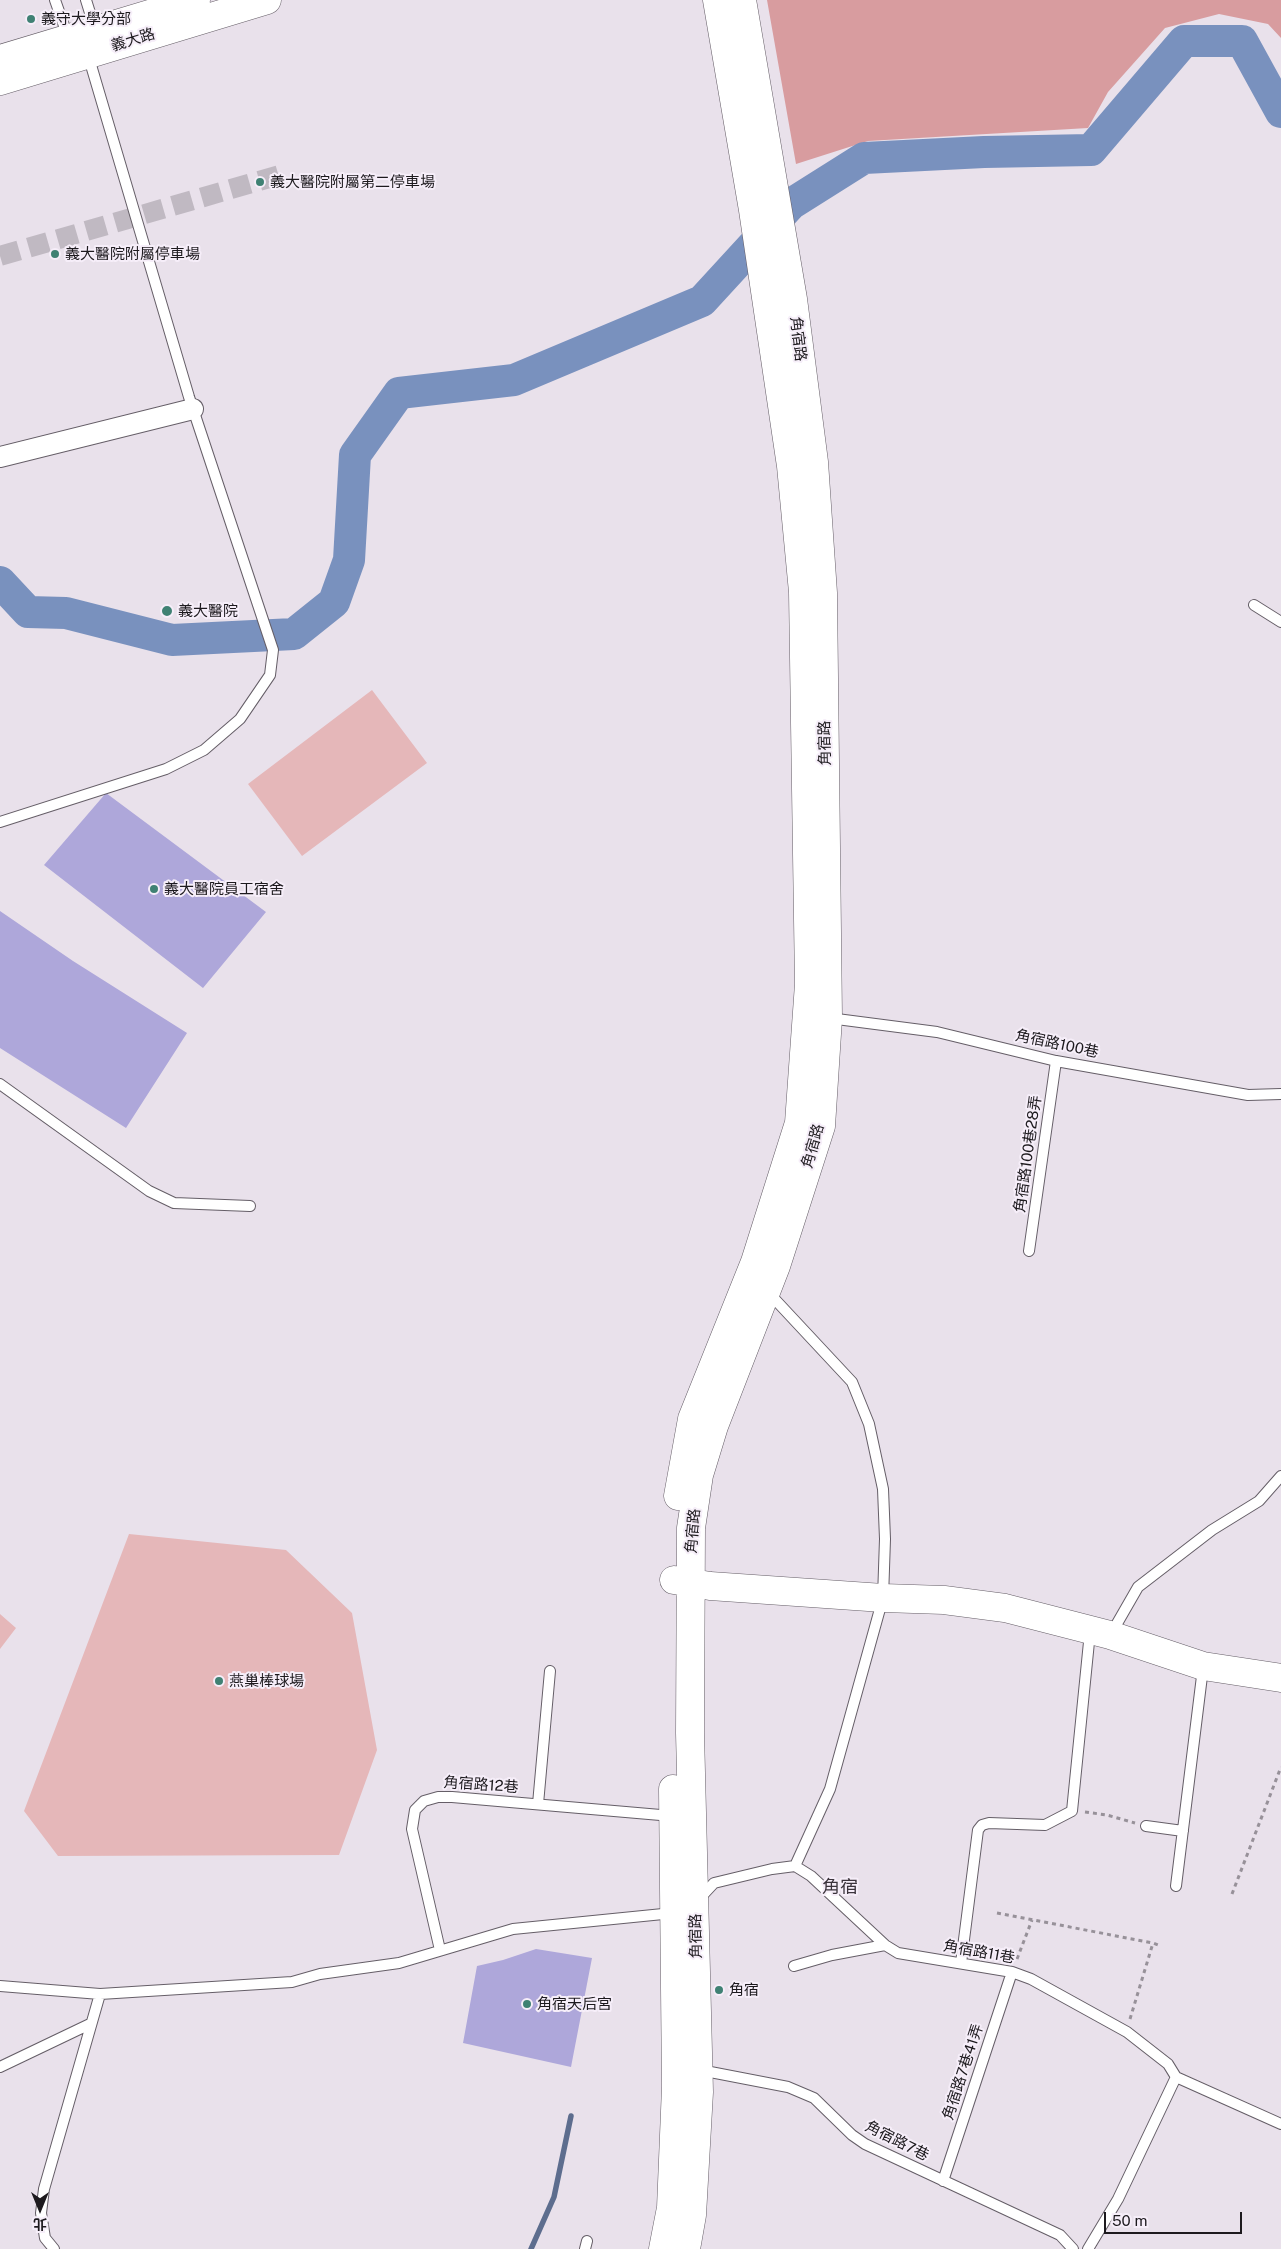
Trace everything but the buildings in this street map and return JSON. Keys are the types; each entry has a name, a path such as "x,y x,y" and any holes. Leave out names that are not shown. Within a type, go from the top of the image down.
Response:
{"main road":[{"name":"義大路","path":"0,81 84,41 196,0"},
{"name":"義大路","path":"0,59 267,0"},
{"name":"角宿路","path":"717,0 753,210 777,287 814,462 823,593 828,1018 821,1126 776,1266 757,1286"},
{"name":"角宿路","path":"663,2249 671,2208 688,2069 683,1817 682,1581 699,1475 734,1370 799,1124 809,984 803,592 777,287 785,257 742,0"},
{"path":"682,1581 710,1586 883,1598 944,1600 1005,1608 1100,1633 1204,1666 1281,1678"},
{"name":"角宿路","path":"686,2249 692,2215 700,2092 688,2069"}],"street":[{"path":"0,457 193,409"}],"lane":[{"path":"0,822 166,769 204,750 240,719 270,675 273,650 193,409 84,41 55,0"},
{"path":"84,41 86,0"},
{"path":"1254,605 1281,622"},
{"name":"角宿路100巷","path":"828,1018 937,1032 1056,1061 1248,1096 1281,1094"},
{"name":"角宿路100巷28弄","path":"1029,1251 1056,1061"},
{"path":"0,1084 149,1191 174,1203 250,1206"},
{"path":"0,1986 100,1994 292,1982 320,1974 399,1963 513,1929 685,1908 714,1884 772,1869 795,1866 830,1789 883,1598 883,1489 869,1424 852,1382 757,1286"},
{"path":"961,1963 978,1830 982,1824 1045,1824 1072,1810 1100,1633 1138,1587 1212,1530 1259,1501 1281,1476"},
{"path":"1176,1886 1204,1666"},
{"path":"538,1804 550,1671"},
{"name":"角宿路12巷","path":"440,1950 412,1829 415,1810 424,1801 438,1797 683,1817"},
{"path":"1146,1826 1183,1831"},
{"name":"角宿路11巷","path":"795,1866 811,1876 885,1945 898,1953 1012,1972 1031,1979 1126,2032 1168,2064 1176,2077 1281,2124"},
{"path":"794,1966 832,1955 885,1945"},
{"name":"角宿路7巷41弄","path":"943,2181 1012,1972"},
{"path":"54,2249 45,2238 43,2222 44,2189 100,1994"},
{"path":"0,2067 90,2024"},
{"name":"角宿路7巷","path":"688,2069 788,2087 814,2098 852,2135 864,2144 1060,2235 1074,2249"},
{"path":"1088,2249 1118,2199 1176,2077"}],"path":[{"path":"1232,1894 1281,1767"},
{"path":"1072,1810 1107,1815 1146,1826"},
{"path":"997,1913 1158,1945"},
{"path":"1012,1972 1032,1920"},
{"path":"1126,2032 1153,1943"}],"shaded area":[{"path":"767,0 1281,0 1281,38 1268,24 1219,14 1165,28 1108,92 1088,128 868,141 796,164"},
{"path":"372,690 427,763 302,856 248,784"},
{"name":"燕巢棒球場","path":"129,1534 286,1550 352,1613 377,1750 339,1855 58,1856 24,1811"},
{"path":"0,1614 16,1628 0,1649"}],"waterway":[{"path":"0,582 28,612 66,613 172,640 294,634 334,602 349,560 355,455 399,393 514,380 702,301 791,204 864,158 984,152 1091,150 1184,41 1242,41 1281,112"},
{"path":"531,2249 554,2197 571,2116"}],"tunnel":[{"path":"0,256 283,174"}],"place":[{"name":"義守大學分部","path":"31,19"},
{"name":"義大醫院附屬第二停車場","path":"260,182"},
{"name":"義大醫院附屬停車場","path":"55,254"},
{"name":"義大醫院","path":"167,611"},
{"name":"義大醫院員工宿舍","path":"154,889"},
{"name":"燕巢棒球場","path":"219,1681"},
{"name":"角宿","path":"719,1990"},
{"name":"角宿天后宮","path":"527,2004"}],"district":[{"name":"角宿","path":"840,1887"}]}
